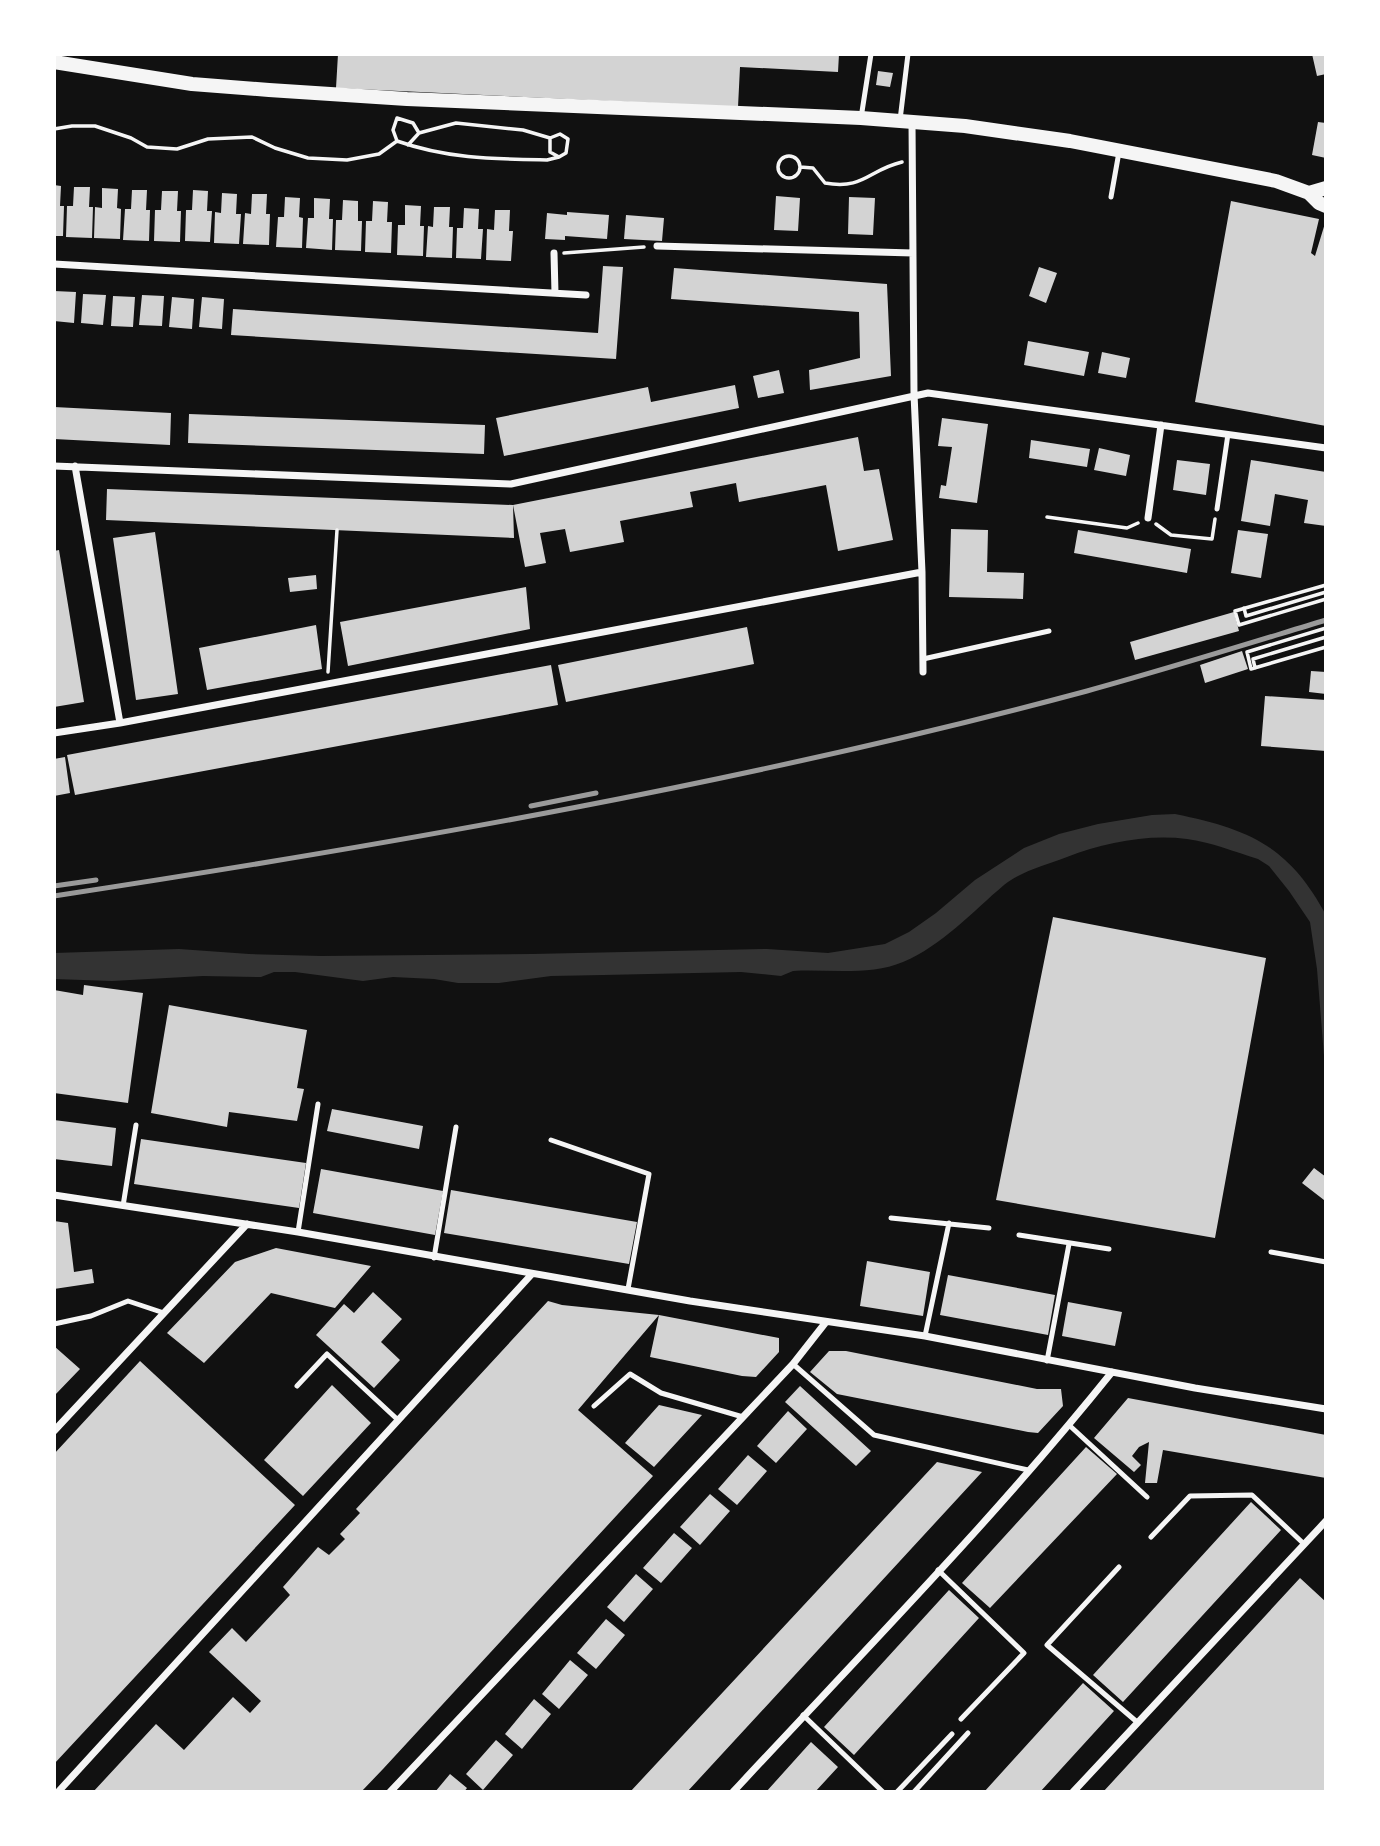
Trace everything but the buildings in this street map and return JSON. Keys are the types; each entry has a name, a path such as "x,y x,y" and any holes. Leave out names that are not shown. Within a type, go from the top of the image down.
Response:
{"main road":[{"path":"54,62 192,84 269,90 407,99 861,118 999,130 1276,181 1309,193 1319,204 1326,206"},
{"path":"1309,193 1326,188"}],"street":[{"path":"906,121 912,162 914,394 922,572 923,672"},
{"path":"657,247 913,253"},
{"path":"554,253 555,293"},
{"path":"54,264 586,295"},
{"path":"54,466 511,484 928,393 1326,448"},
{"path":"1148,518 1161,425"},
{"path":"75,466 120,723"},
{"path":"54,733 120,723 922,572"},
{"path":"54,1195 298,1232 690,1301 925,1336 1047,1361 1326,1409"},
{"path":"54,1431 247,1224"},
{"path":"61,1791 531,1275"},
{"path":"390,1792 793,1364 826,1322"},
{"path":"733,1792 1069,1425 1112,1372"},
{"path":"1073,1792 1326,1521"}],"lane":[{"path":"906,121 908,54"},
{"path":"861,118 872,56"},
{"path":"1111,197 1119,150"},
{"path":"1217,509 1228,434"},
{"path":"923,659 1049,631"},
{"path":"298,1232 317,1104"},
{"path":"123,1206 136,1125"},
{"path":"434,1258 456,1127"},
{"path":"551,1140 649,1174 628,1289"},
{"path":"891,1218 989,1228"},
{"path":"925,1336 949,1223"},
{"path":"1019,1235 1110,1249"},
{"path":"1047,1361 1069,1244"},
{"path":"1271,1252 1326,1262"},
{"path":"54,1324 91,1316 128,1301 164,1313"},
{"path":"297,1386 327,1354 398,1420"},
{"path":"793,1364 874,1435 1028,1470"},
{"path":"594,1406 630,1374 662,1393 743,1417"},
{"path":"1069,1425 1147,1497"},
{"path":"1151,1537 1190,1496 1252,1495 1304,1544"},
{"path":"1119,1567 1047,1645 1138,1722"},
{"path":"938,1570 1024,1653 961,1719"},
{"path":"803,1716 883,1792"},
{"path":"914,1792 968,1733"},
{"path":"897,1792 952,1734"}],"path":[{"path":"408,145 419,133 456,123 523,130 550,138 559,134 568,139 566,153 547,160 459,157 408,145 397,141 393,131 397,118 414,123 419,133"},
{"path":"54,130 72,126 95,126 131,138 147,147 177,149 208,139 252,137 275,148 308,158 347,160 379,154 397,141"},
{"path":"550,138 550,152 559,157"},
{"path":"790,156 799,161 800,167 793,178 784,177 779,172 782,158 790,156"},
{"path":"800,167 813,168 825,183 848,186 899,162 912,162"},
{"path":"554,253 657,247"},
{"path":"1047,517 1127,528 1148,518 1171,535 1212,540 1217,509"},
{"path":"329,684 337,530"},
{"path":"1326,584 1235,611 1239,625 1326,599"},
{"path":"1244,608 1246,616 1326,593"},
{"path":"1326,628 1247,652 1251,669 1326,648"},
{"path":"1256,668 1253,659 1326,637"}],"shaded area":[{"path":"1175,814 1225,826 1264,844 1297,872 1326,915 1326,1081 1317,969 1310,922 1269,866 1258,859 1187,839 1156,838 1110,844 1026,872 1004,885 931,947 903,962 877,969 793,971 781,976 741,972 551,976 499,983 458,983 393,977 363,981 295,972 274,972 261,977 203,976 112,981 54,979 54,953 179,949 321,956 767,949 828,953 885,944 909,932 975,880 1024,848 1059,834 1098,824"}],"railway":[{"path":"54,896 444,832 703,782 960,724 1087,691 1326,620"},
{"path":"531,806 596,793"},
{"path":"54,886 96,880"}]}
